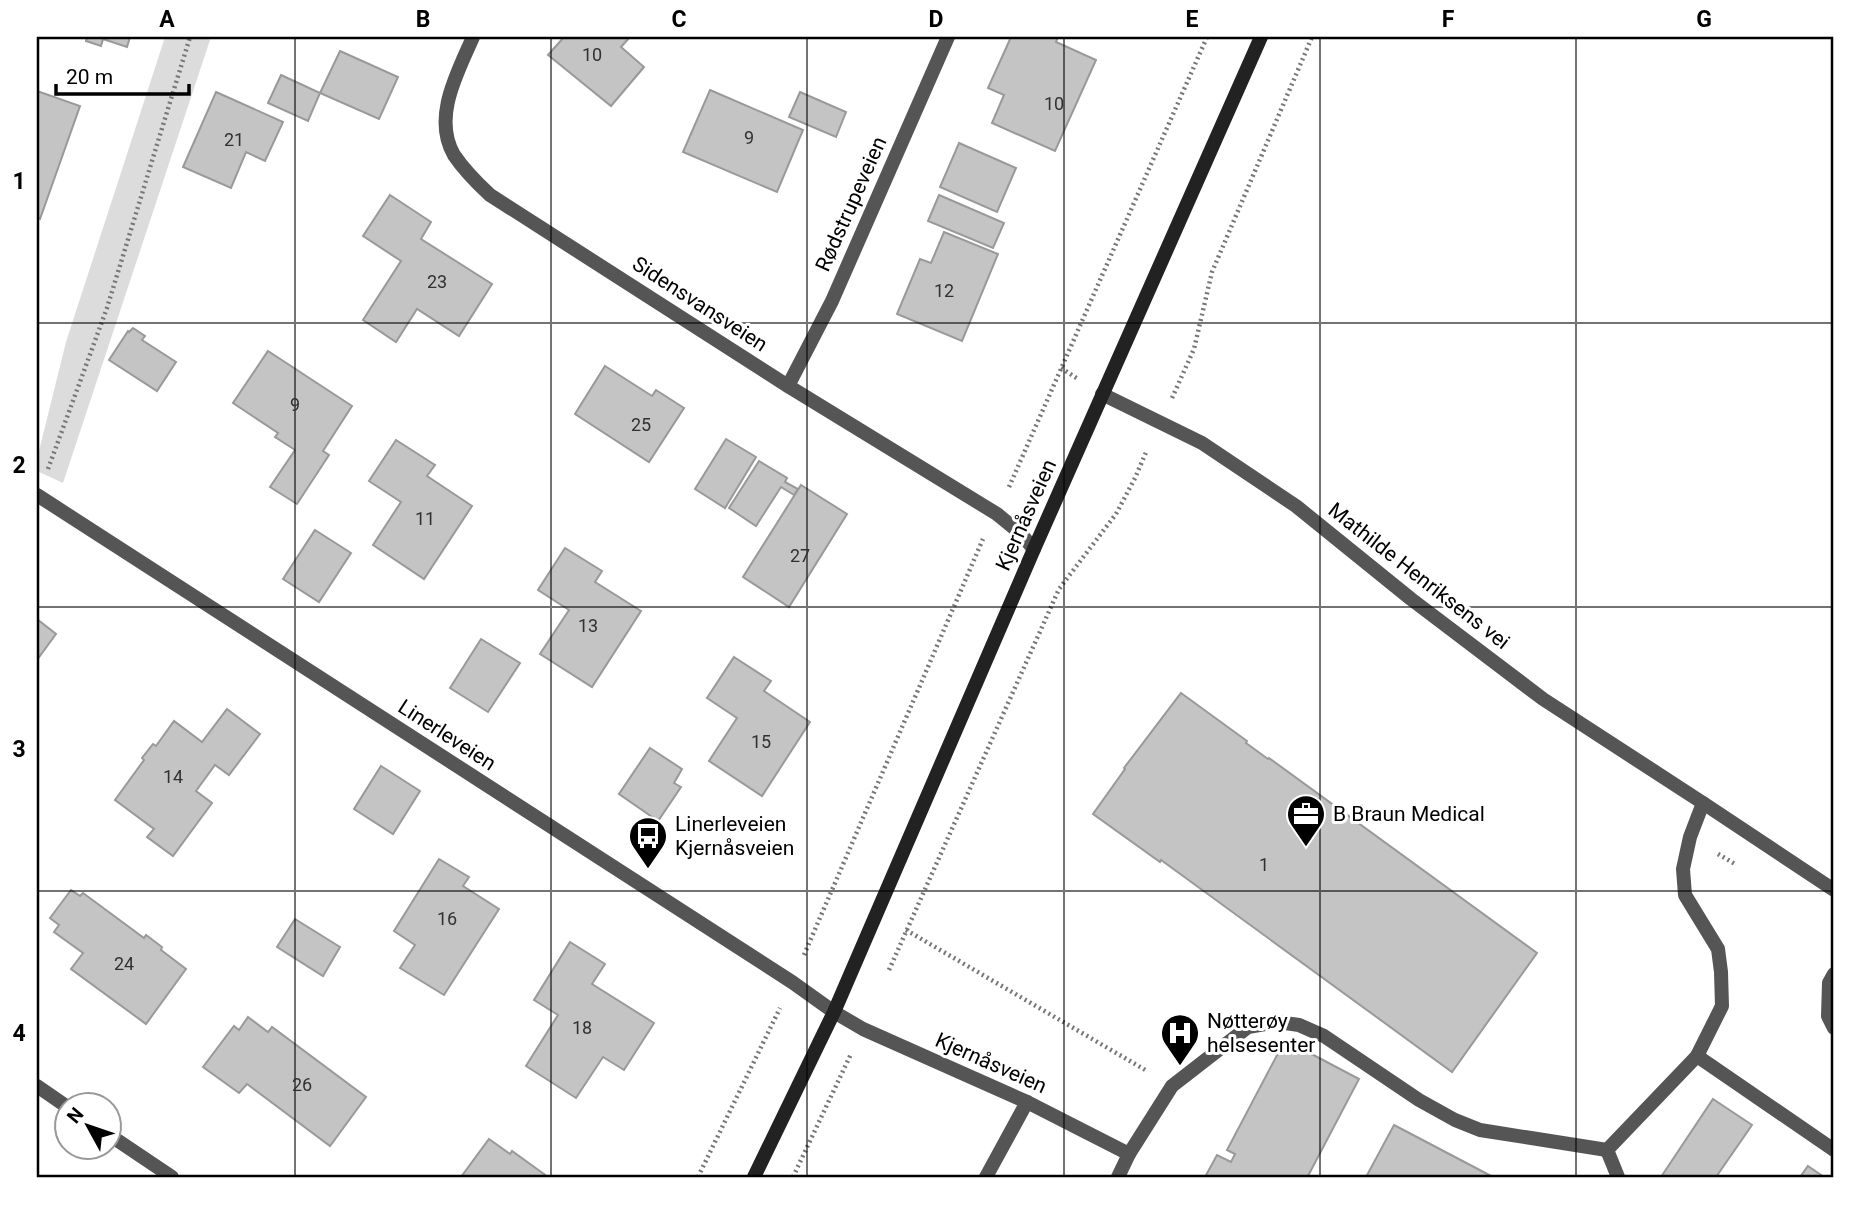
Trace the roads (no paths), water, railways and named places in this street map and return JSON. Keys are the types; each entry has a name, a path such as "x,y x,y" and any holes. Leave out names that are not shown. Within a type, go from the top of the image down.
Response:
{"main road":[{"name":"Kjernåsveien","path":"754,1177 834,1013 1034,549 1261,37"}],"street":[{"name":"Sidensvansveien","path":"473,37 452,86 445,124 453,153 470,176 490,195 788,386 997,514 1034,549"},
{"name":"Rødstrupeveien","path":"788,386 832,301 948,37"},
{"name":"Mathilde Henriksens vei","path":"1102,394 1202,443 1296,506 1411,599 1543,699 1834,890"},
{"name":"Linerleveien","path":"38,495 792,982 834,1013"},
{"path":"1607,1150 1697,1056 1722,1006 1718,948 1685,895 1682,869 1703,803"},
{"path":"1834,974 1829,983 1828,1016 1834,1028"},
{"name":"Kjernåsveien","path":"834,1013 1027,1102 1129,1154"},
{"path":"1118,1177 1129,1154 1172,1086 1248,1027 1278,1022 1299,1025 1324,1036 1419,1100 1480,1130 1607,1150"},
{"path":"1697,1056 1834,1150"},
{"path":"37,1086 52,1096"},
{"path":"986,1177 1027,1102"},
{"path":"122,1143 172,1177"},
{"path":"1607,1150 1618,1177"}],"place":[{"name":"B Braun Medical","path":"1306,848"},
{"name":"Linerleveien Kjernåsveien","path":"648,870"},
{"name":"Nøtterøy helsesenter","path":"1180,1067"}]}
